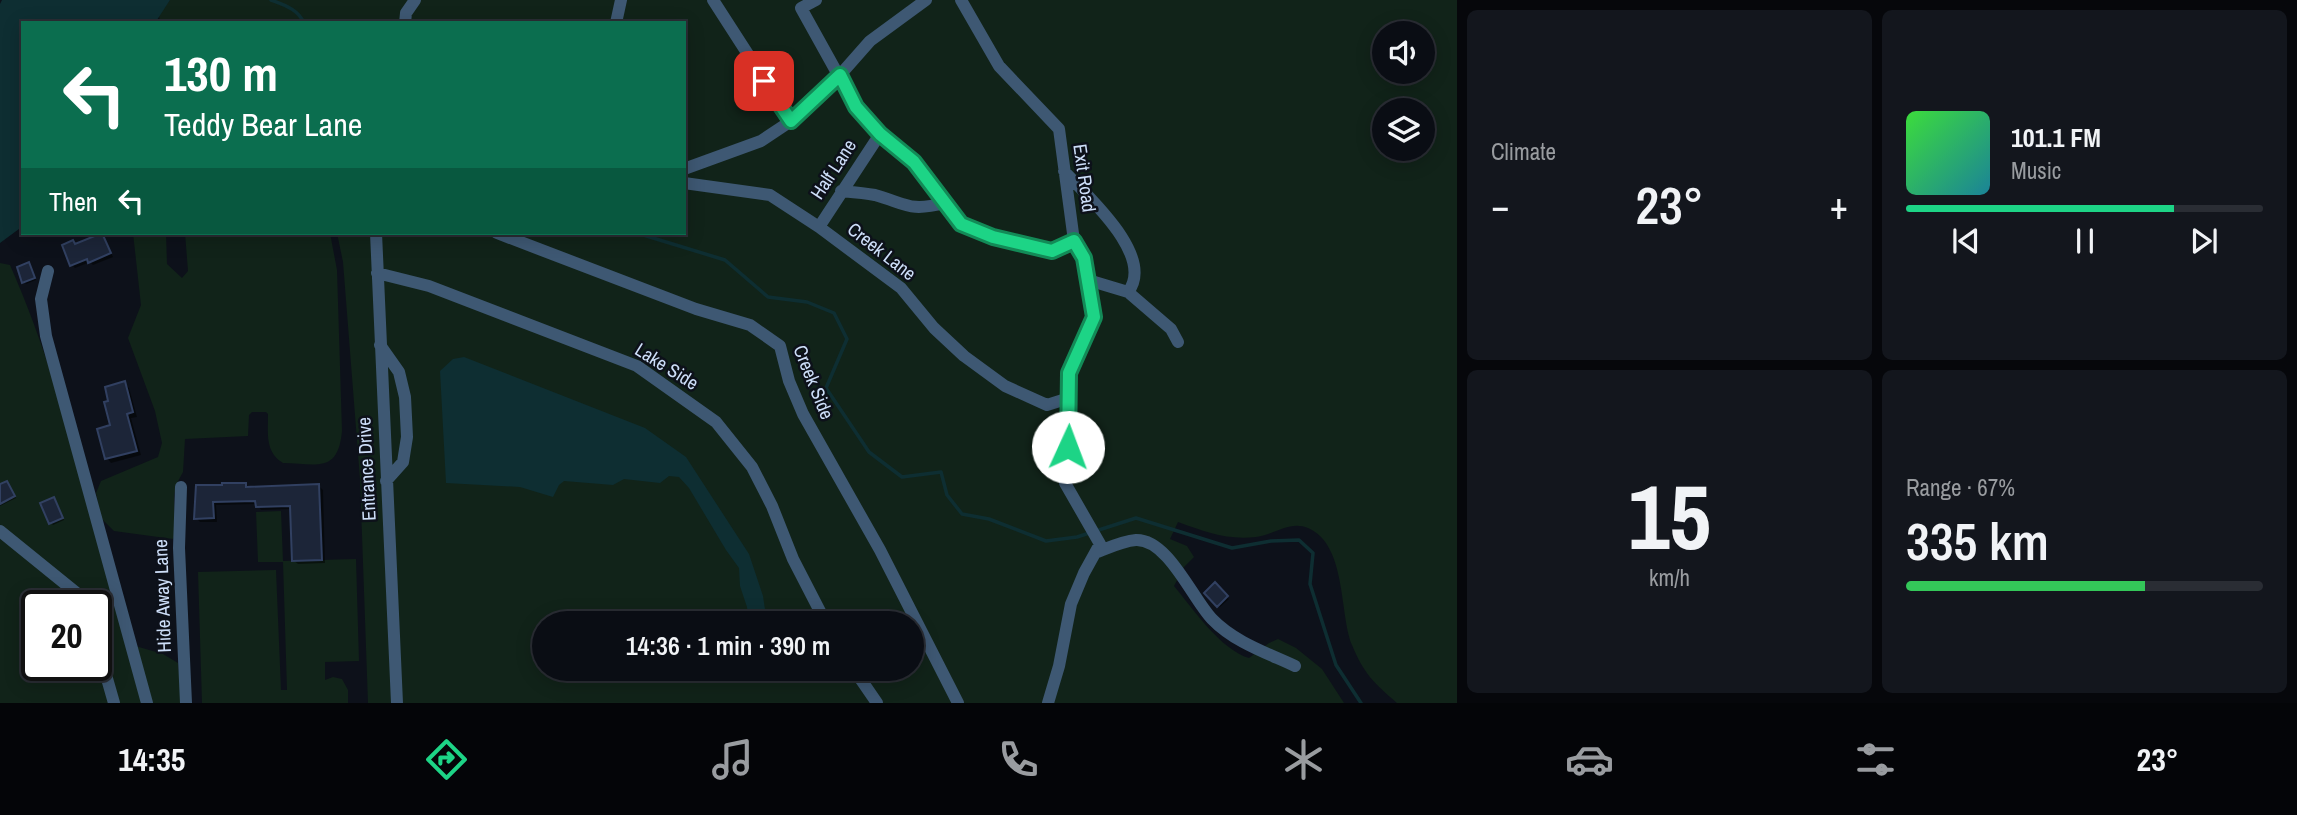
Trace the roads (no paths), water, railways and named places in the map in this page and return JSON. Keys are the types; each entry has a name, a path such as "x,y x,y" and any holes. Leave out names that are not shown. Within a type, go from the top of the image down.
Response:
{"street":[{"path":"405,21 406,13 415,0"},
{"path":"616,21 621,0"},
{"path":"713,0 791,121"},
{"path":"816,0 801,8 856,107 880,134 914,162 961,224 993,237 1052,251 1074,241"},
{"path":"686,168 761,141 791,121 840,75 870,40 926,0"},
{"name":"Exit Road","path":"961,0 999,66 1059,129 1074,241 1084,258 1094,317 1069,373 1065,483 1086,517 1098,548"},
{"name":"Half Lane","path":"819,227 880,134"},
{"path":"1064,170 1128,244 1135,268 1133,285 1128,292"},
{"name":"Creek Lane","path":"686,183 770,195 819,227 901,288 933,328 964,356 1005,386 1046,405 1069,398"},
{"path":"841,191 874,195 904,207 927,208 946,203"},
{"name":"Entrance Drive","path":"376,235 397,703"},
{"name":"Creek Side","path":"502,235 696,309 750,324 780,346 789,381 803,414 880,550 958,703"},
{"path":"48,271 41,299 46,336 147,703"},
{"name":"Lake Side","path":"377,272 429,286 637,366 716,422 752,467 772,506 793,559 820,611"},
{"path":"1088,280 1128,292 1147,306 1171,330 1178,342"},
{"path":"380,345 399,372 405,397 407,424 403,462 386,481"},
{"name":"Hide Away Lane","path":"181,487 179,548 186,703"},
{"path":"0,531 72,590"},
{"path":"1048,703 1059,666 1071,604 1084,573 1098,548 1134,540 1152,544 1179,572 1212,619 1229,634 1295,666"},
{"path":"108,681 114,703"},
{"path":"862,681 877,703"}],"waterway":[{"path":"271,0 294,11 303,21"},
{"path":"643,235 725,260 768,297 807,302 834,313 847,339 826,388 869,452 902,477 941,472 947,495 962,514 989,519 1046,541 1077,537 1136,518 1232,548 1271,541 1299,540 1313,553 1310,584 1336,665 1361,703"}]}
